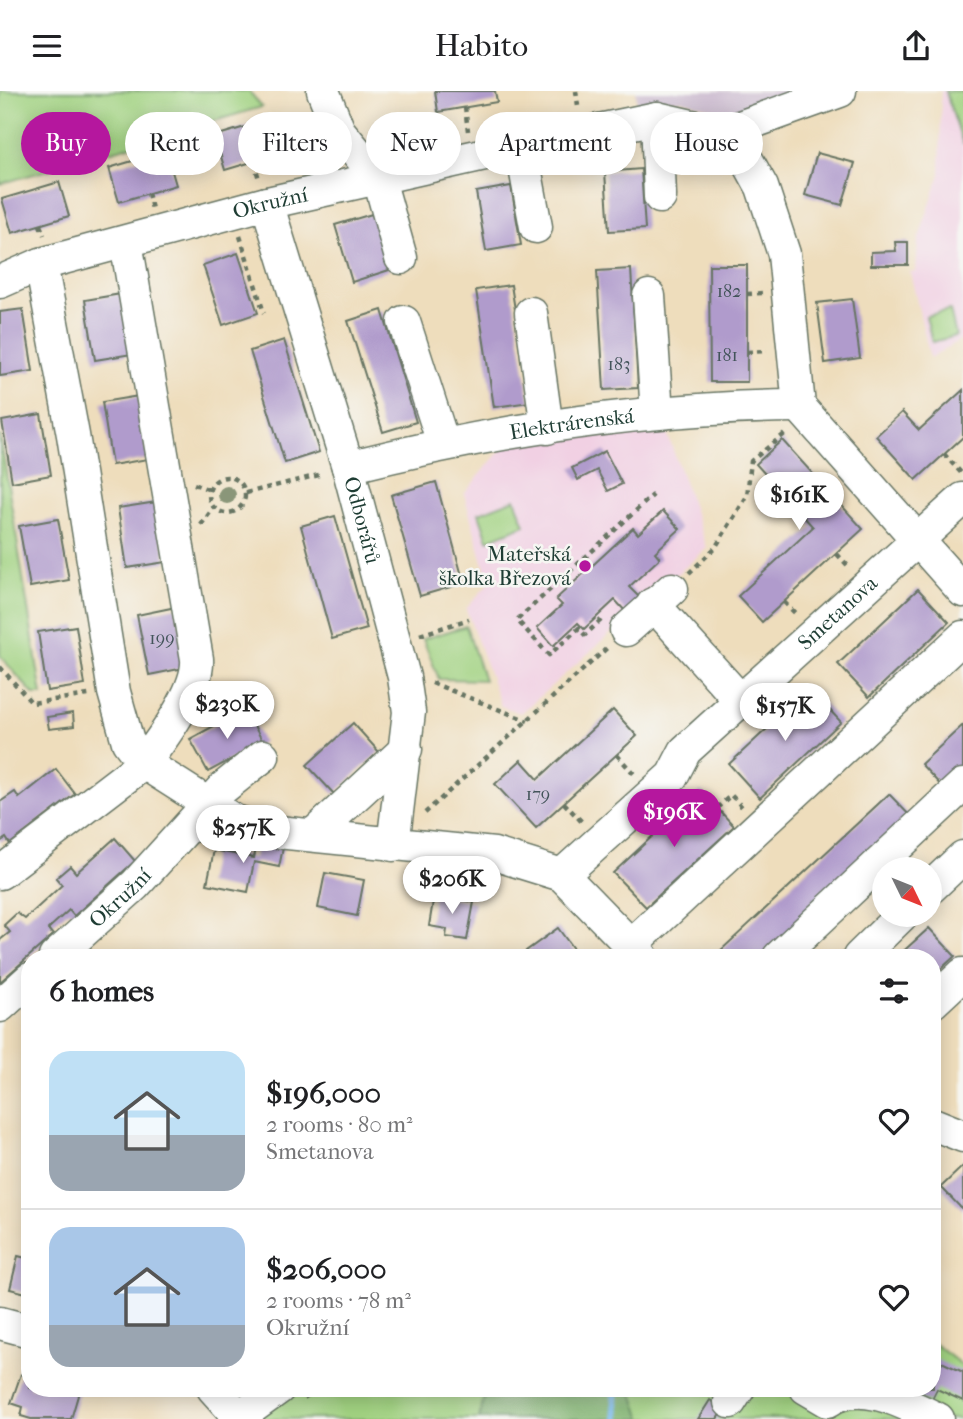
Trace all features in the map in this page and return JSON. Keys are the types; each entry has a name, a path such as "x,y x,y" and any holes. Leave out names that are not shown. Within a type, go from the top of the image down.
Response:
{"street":[{"path":"323,91 339,131 379,179 401,258"},
{"path":"763,119 840,91"},
{"name":"Okružní","path":"0,282 41,264 232,212 475,157"},
{"path":"526,175 536,227"},
{"path":"659,175 660,197"},
{"path":"755,175 762,187 784,254 794,419 918,541 963,591"},
{"name":"Odborářů","path":"267,203 348,467 404,677 409,712 393,845"},
{"path":"0,873 144,763 192,687 198,668 126,242"},
{"path":"41,264 74,435 114,692 128,741 144,763 235,821 268,831 494,854 562,875 633,949"},
{"path":"649,296 657,413"},
{"path":"531,313 547,428"},
{"path":"404,322 443,443"},
{"name":"Elektrárenská","path":"348,467 443,443 657,413 724,407 794,419"},
{"name":"Smetanova","path":"562,875 672,776 685,751 740,699 963,499"},
{"path":"618,621 663,597 740,699"},
{"path":"639,949 963,637"},
{"path":"313,835 406,749"},
{"name":"Okružní","path":"64,949 135,885 210,806 223,788 263,757"},
{"path":"788,949 963,785"},
{"path":"942,877 963,857"},
{"path":"867,949 890,927"},
{"path":"941,995 963,974"},
{"path":"0,1006 21,987"},
{"path":"941,1127 963,1136"},
{"path":"0,1323 21,1329"},
{"path":"221,1397 239,1417 267,1397"},
{"path":"821,1397 828,1401 838,1397"},
{"path":"885,1397 938,1419"}],"path":[{"path":"465,107 469,133"},
{"path":"232,212 264,313"},
{"path":"663,597 715,548 747,496 751,461 794,419"},
{"path":"944,454 963,474"},
{"path":"246,493 348,467"},
{"path":"229,477 240,482 246,493 243,505 229,514 214,507 209,496 213,484 229,477"},
{"path":"618,621 585,635 579,628 549,655 517,620 653,495"},
{"path":"396,642 468,619"},
{"path":"415,822 528,721 618,621"},
{"path":"0,667 32,703 114,692"},
{"path":"404,677 434,683 528,721"},
{"path":"617,755 640,781"},
{"path":"564,803 587,828"}],"shaded area":[{"path":"636,91 811,91 764,110 724,112 681,100 655,100 637,104"},
{"path":"941,91 963,91 963,338 930,358 910,272 916,271 918,241 940,174"},
{"name":"Mateřská školka Březová","path":"663,421 707,548 521,713 501,706 466,609 489,583 464,494 509,440"}],"green space":[{"path":"0,91 249,91 262,107 224,118 224,112 125,112 125,147 111,151 111,112 21,112 21,175 31,175 0,184"},
{"path":"945,91 963,91 963,144"},
{"path":"950,310 956,336 932,342 926,316"},
{"path":"0,435 42,695 34,695 0,656"},
{"path":"515,499 525,525 488,540 479,513"},
{"path":"466,626 484,680 439,679 423,639"},
{"path":"941,1349 963,1366 963,1419 642,1419 633,1397 941,1397"},
{"path":"282,1397 484,1397 479,1419 251,1419"},
{"path":"484,1397 634,1397 642,1419 479,1419"}],"building":[{"path":"435,91 495,91 497,102 438,112"},
{"path":"238,129 238,166 225,170 224,167 224,133"},
{"path":"817,153 855,163 842,205 805,195"},
{"path":"125,163 125,175 173,175 176,185 119,202 111,167"},
{"path":"636,169 641,169 645,229 609,231 605,175 636,175"},
{"path":"59,182 69,216 12,233 2,199"},
{"path":"511,186 521,245 486,251 476,192"},
{"path":"372,214 389,270 352,282 335,225"},
{"path":"895,242 908,242 908,265 871,265 871,252 896,251"},
{"path":"238,253 258,313 223,325 203,265"},
{"path":"709,265 747,265 747,382 710,382"},
{"path":"631,269 638,388 604,390 597,271"},
{"path":"511,285 530,402 494,407 476,290"},
{"path":"121,294 132,354 95,360 85,300"},
{"path":"852,299 860,358 825,363 817,303"},
{"path":"23,309 33,371 0,376 0,312"},
{"path":"382,310 416,422 383,432 348,321"},
{"path":"284,340 319,452 285,463 250,351"},
{"path":"963,390 963,437 916,480 876,436 902,412 919,430"},
{"path":"139,396 148,459 112,465 102,402"},
{"path":"41,414 51,475 12,482 2,421"},
{"path":"782,440 863,529 762,622 738,596 813,527 756,464"},
{"path":"605,451 622,484 608,491 597,470 578,480 572,468"},
{"path":"436,482 464,583 420,596 391,495"},
{"path":"157,502 166,562 127,568 118,508"},
{"path":"663,511 680,529 655,552 660,558 629,587 642,600 627,613 615,600 584,629 578,623 553,646 537,628 562,605 556,599 633,528 638,534"},
{"path":"335,516 367,629 332,639 301,526"},
{"path":"58,519 69,580 30,587 19,526"},
{"path":"918,589 949,622 869,697 838,664"},
{"path":"176,607 189,667 149,675 137,615"},
{"path":"76,626 85,685 47,691 38,632"},
{"path":"810,689 841,722 760,798 729,764"},
{"path":"245,709 263,742 208,772 190,739"},
{"path":"613,710 637,736 536,828 495,784 521,760 538,779"},
{"path":"73,713 74,726 49,729 47,717"},
{"path":"353,723 379,752 334,794 307,765"},
{"path":"963,725 963,774 945,790 921,764"},
{"path":"56,769 75,794 10,844 6,838 0,842 0,802 15,792 19,798"},
{"path":"701,791 734,826 646,907 613,873"},
{"path":"889,794 914,820 776,949 722,949"},
{"path":"115,838 135,861 74,916 69,910 48,929 53,935 37,949 21,949 21,963 0,982 0,940 10,932 4,925 17,913 25,919 62,885 56,878 70,866 76,873"},
{"path":"258,838 284,843 279,867 254,862 248,892 207,884 214,850 254,858"},
{"path":"325,873 364,880 357,916 318,908"},
{"path":"434,895 474,902 467,940 446,937 447,929 429,926"},
{"path":"558,928 573,949 529,949"},
{"path":"929,928 955,956 941,969 941,949 906,949"},
{"path":"963,1166 963,1210 941,1187"},
{"path":"18,1256 21,1257 21,1292 10,1289"},
{"path":"941,1362 963,1372 963,1401 941,1391"},
{"path":"21,1374 21,1397 78,1397 71,1419 31,1419 21,1416 23,1407 11,1403"},
{"path":"917,1397 933,1397 930,1403"},
{"path":"710,1400 724,1408 717,1419 698,1419"}],"waterway":[{"path":"615,1397 617,1419"}],"place":[{"name":"Mateřská školka Březová","path":"585,566"}]}
